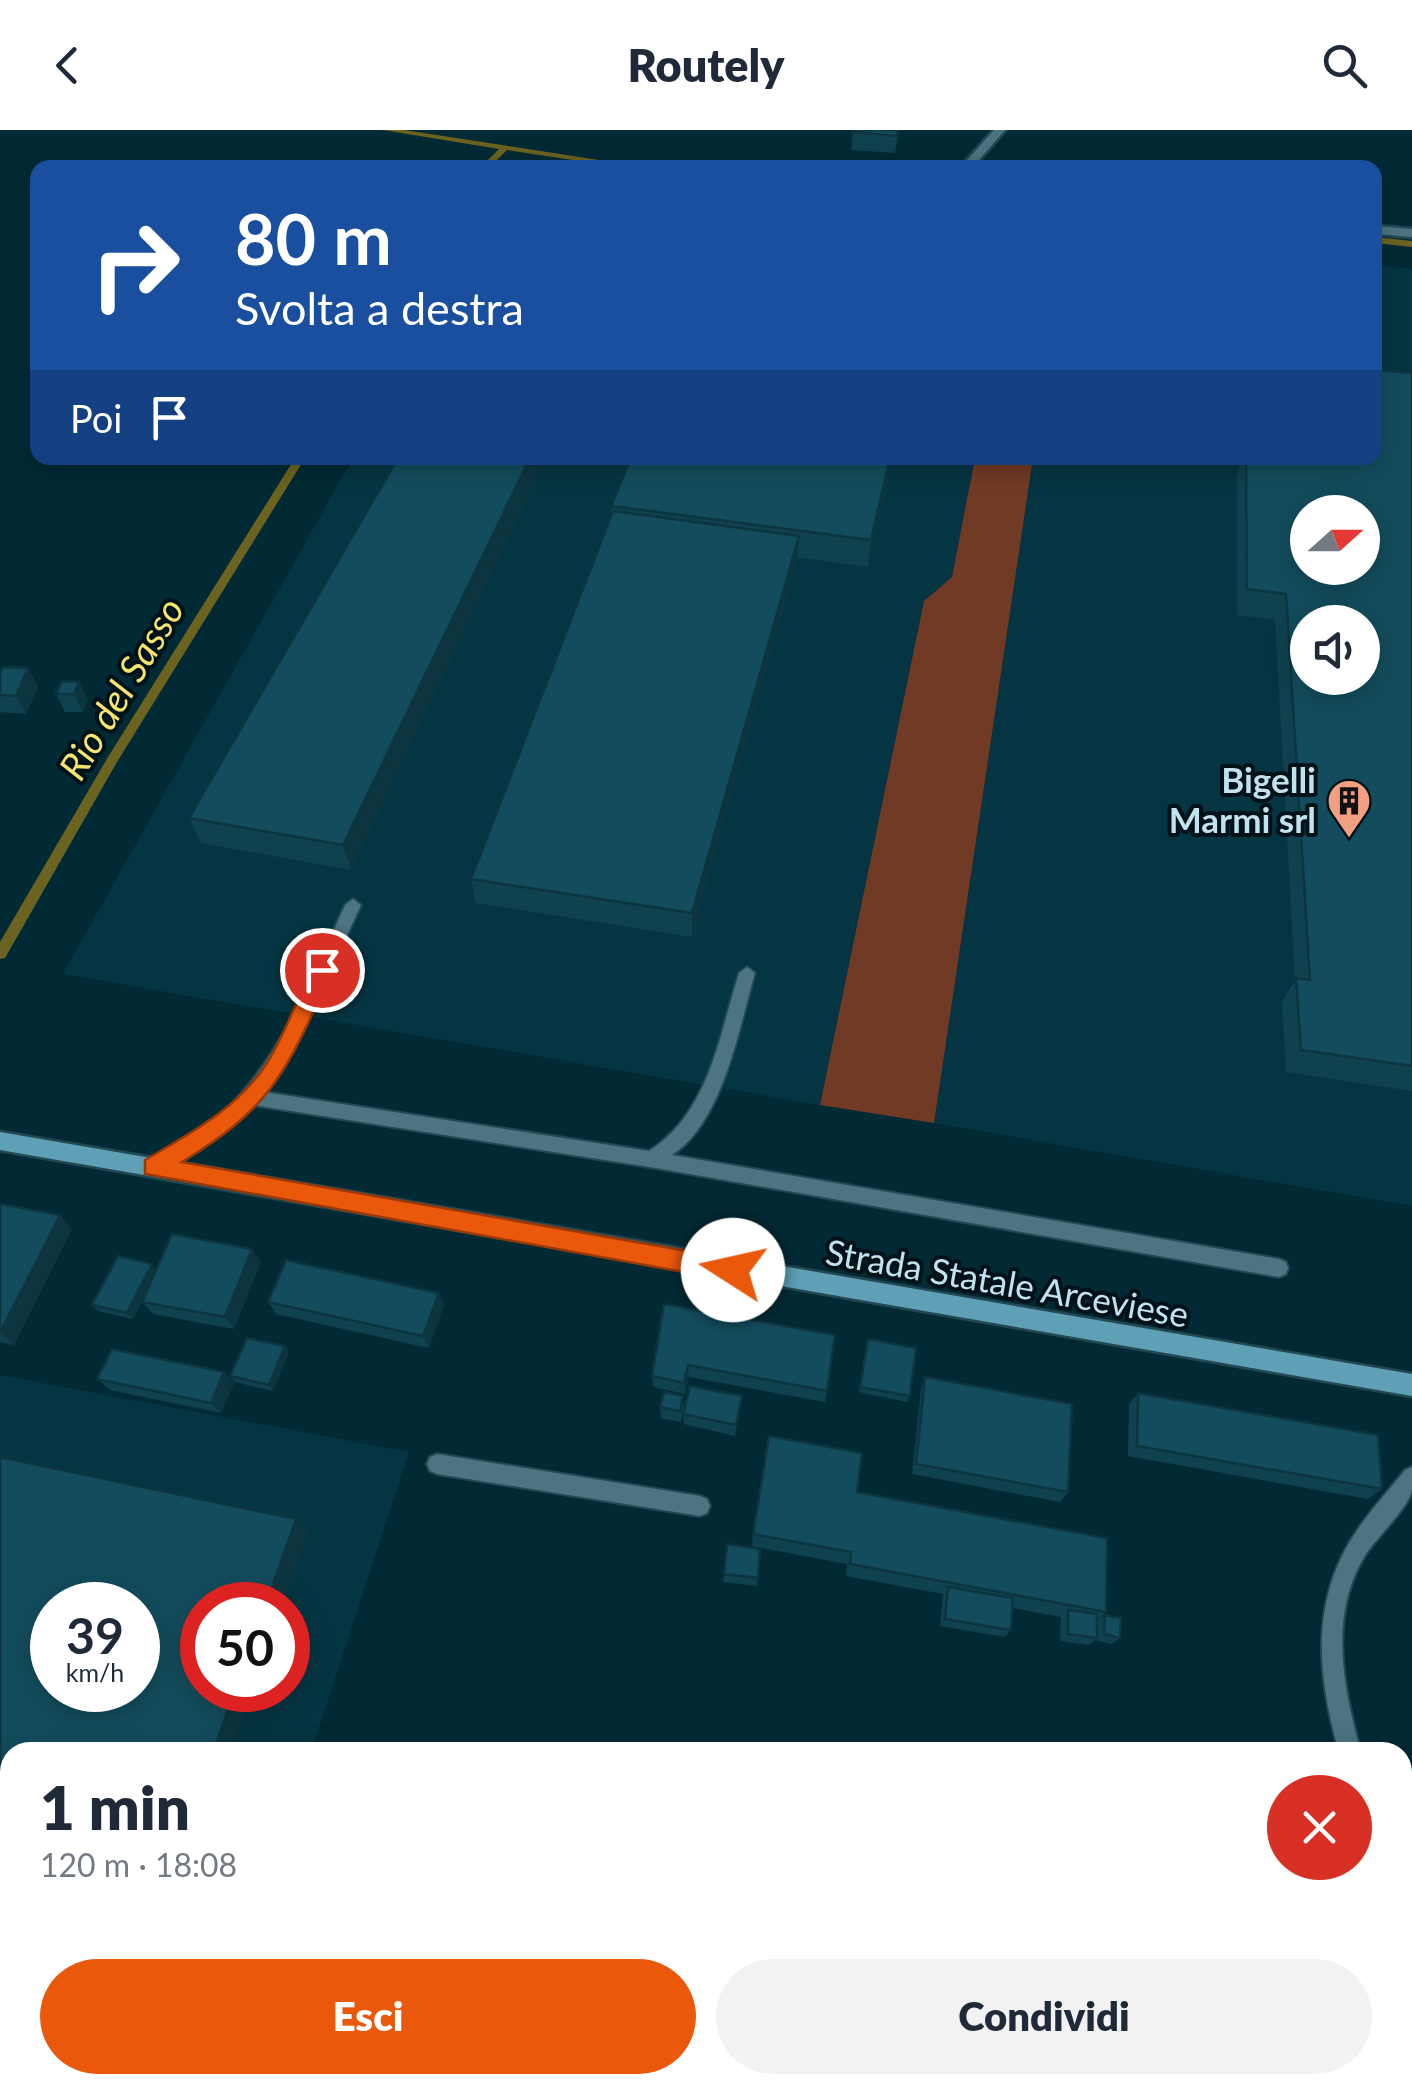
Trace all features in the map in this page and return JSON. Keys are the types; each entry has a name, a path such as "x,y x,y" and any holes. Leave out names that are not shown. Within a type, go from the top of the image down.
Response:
{"main road":[{"name":"Strada Statale Arceviese","path":"0,1141 1412,1386"}],"street":[{"path":"972,160 1000,130"},
{"path":"1382,231 1412,233"}],"lane":[{"path":"154,1167 222,1126 275,1069 353,905"},
{"path":"650,1159 679,1143 701,1112 746,973"},
{"path":"252,1098 650,1159 1279,1268"},
{"path":"437,1464 700,1506"},
{"path":"1347,1742 1334,1700 1331,1618 1354,1554 1412,1477"}],"shaded area":[{"path":"1382,266 1412,269 1412,1206 934,1123 1032,465 1382,465"},
{"path":"349,465 974,465 952,578 924,601 820,1105 63,974"},
{"path":"974,465 1032,465 934,1123 820,1105 924,601 952,577"},
{"path":"0,1375 409,1452 314,1742 0,1742"}],"building":[{"path":"853,130 898,130 897,136"},
{"name":"Bigelli Marmi srl","path":"1382,370 1412,373 1412,1066 1301,1050 1296,978 1310,980 1292,695 1380,695 1380,605 1290,605 1290,658 1286,594 1247,589 1246,465 1382,465"},
{"path":"394,465 527,465 343,845 189,818"},
{"path":"628,465 888,465 871,540 611,506"},
{"path":"613,511 799,536 692,913 471,879"},
{"path":"3,667 28,668 16,696 0,695"},
{"path":"62,681 79,682 74,694 56,694"},
{"path":"0,1204 60,1215 0,1333"},
{"path":"172,1234 252,1249 225,1317 142,1302"},
{"path":"118,1256 152,1264 127,1313 92,1305"},
{"path":"286,1260 439,1293 423,1336 268,1302"},
{"path":"664,1304 835,1335 827,1391 688,1365 684,1383 652,1376"},
{"path":"247,1338 285,1346 269,1385 230,1376"},
{"path":"868,1339 916,1348 910,1396 860,1387"},
{"path":"112,1349 224,1372 211,1403 97,1379"},
{"path":"925,1377 1072,1404 1068,1492 916,1464"},
{"path":"690,1386 742,1396 736,1425 683,1414"},
{"path":"664,1392 683,1396 680,1411 660,1407"},
{"path":"1138,1393 1378,1435 1382,1489 1137,1446"},
{"path":"769,1436 862,1453 857,1492 1107,1538 1106,1612 850,1564 851,1552 753,1534"},
{"path":"0,1457 296,1519 274,1582 180,1582 180,1712 227,1712 217,1742 0,1742"},
{"path":"727,1544 760,1549 758,1578 724,1574"},
{"path":"948,1587 1013,1598 1011,1630 945,1619"},
{"path":"1068,1610 1097,1614 1097,1638 1068,1634"},
{"path":"1105,1615 1121,1618 1120,1638 1104,1634"}],"waterway":[{"name":"Rio del Sasso","path":"387,130 592,160"},
{"name":"Rio del Sasso","path":"492,160 504,148"},
{"name":"Rio del Sasso","path":"1382,241 1412,244"},
{"name":"Rio del Sasso","path":"0,954 112,760 296,465"}],"place":[{"name":"Bigelli Marmi srl","path":"1349,839"}],"route":[{"path":"322,970 275,1069 252,1098 222,1126 154,1167 733,1270"}]}
